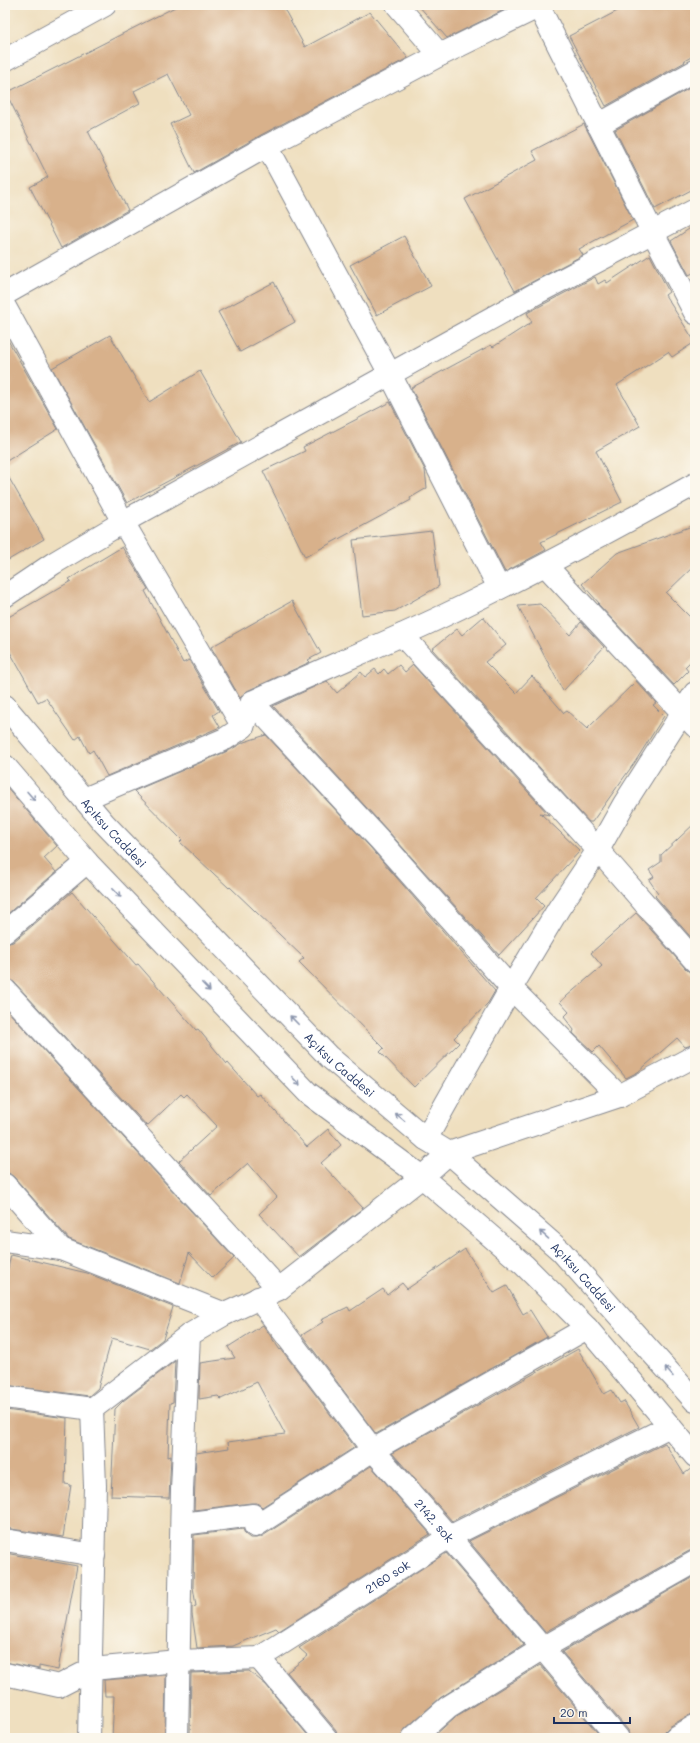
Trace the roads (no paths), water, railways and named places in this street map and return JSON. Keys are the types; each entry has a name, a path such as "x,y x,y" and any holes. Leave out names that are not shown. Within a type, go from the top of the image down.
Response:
{"street":[{"path":"5,60 105,5"},
{"path":"397,5 440,55"},
{"path":"5,294 267,146 440,55 541,6 598,125 695,313"},
{"path":"598,125 695,71"},
{"path":"267,146 390,374 499,588"},
{"path":"5,596 54,563 123,522 535,294 695,210"},
{"path":"5,307 123,522 242,727"},
{"path":"84,799 226,739 242,727 252,702 310,674 402,635 546,566 695,484"},
{"path":"546,566 689,719"},
{"path":"402,635 598,850 695,961"},
{"path":"426,1139 510,988 558,908 598,850 624,804 689,719 695,693"},
{"path":"252,702 379,839 510,988 619,1096"},
{"name":"Açıksu Caddesi","path":"5,706 109,828 329,1057 426,1139 449,1153 562,1251 695,1401"},
{"path":"5,766 87,862 308,1093 422,1177 524,1265 587,1328 695,1456"},
{"path":"5,932 87,862"},
{"path":"5,990 279,1289"},
{"path":"5,1397 92,1409 189,1335 225,1314 279,1289 422,1177 449,1153 619,1096 695,1056"},
{"path":"5,1184 61,1249"},
{"path":"5,1241 61,1249 225,1314"},
{"name":"2142. sok","path":"258,1298 373,1450 449,1537 618,1738"},
{"path":"182,1524 254,1515 255,1526 373,1450 587,1328"},
{"path":"177,1738 182,1524 189,1335"},
{"path":"89,1738 92,1669 95,1486 92,1409"},
{"name":"2160 sok","path":"259,1658 449,1537 670,1426"},
{"path":"5,1540 94,1556"},
{"path":"413,1738 448,1707 543,1648 695,1562"},
{"path":"5,1674 60,1686 92,1669 178,1661 259,1658 326,1738"},
{"path":"675,1738 695,1726"}]}
